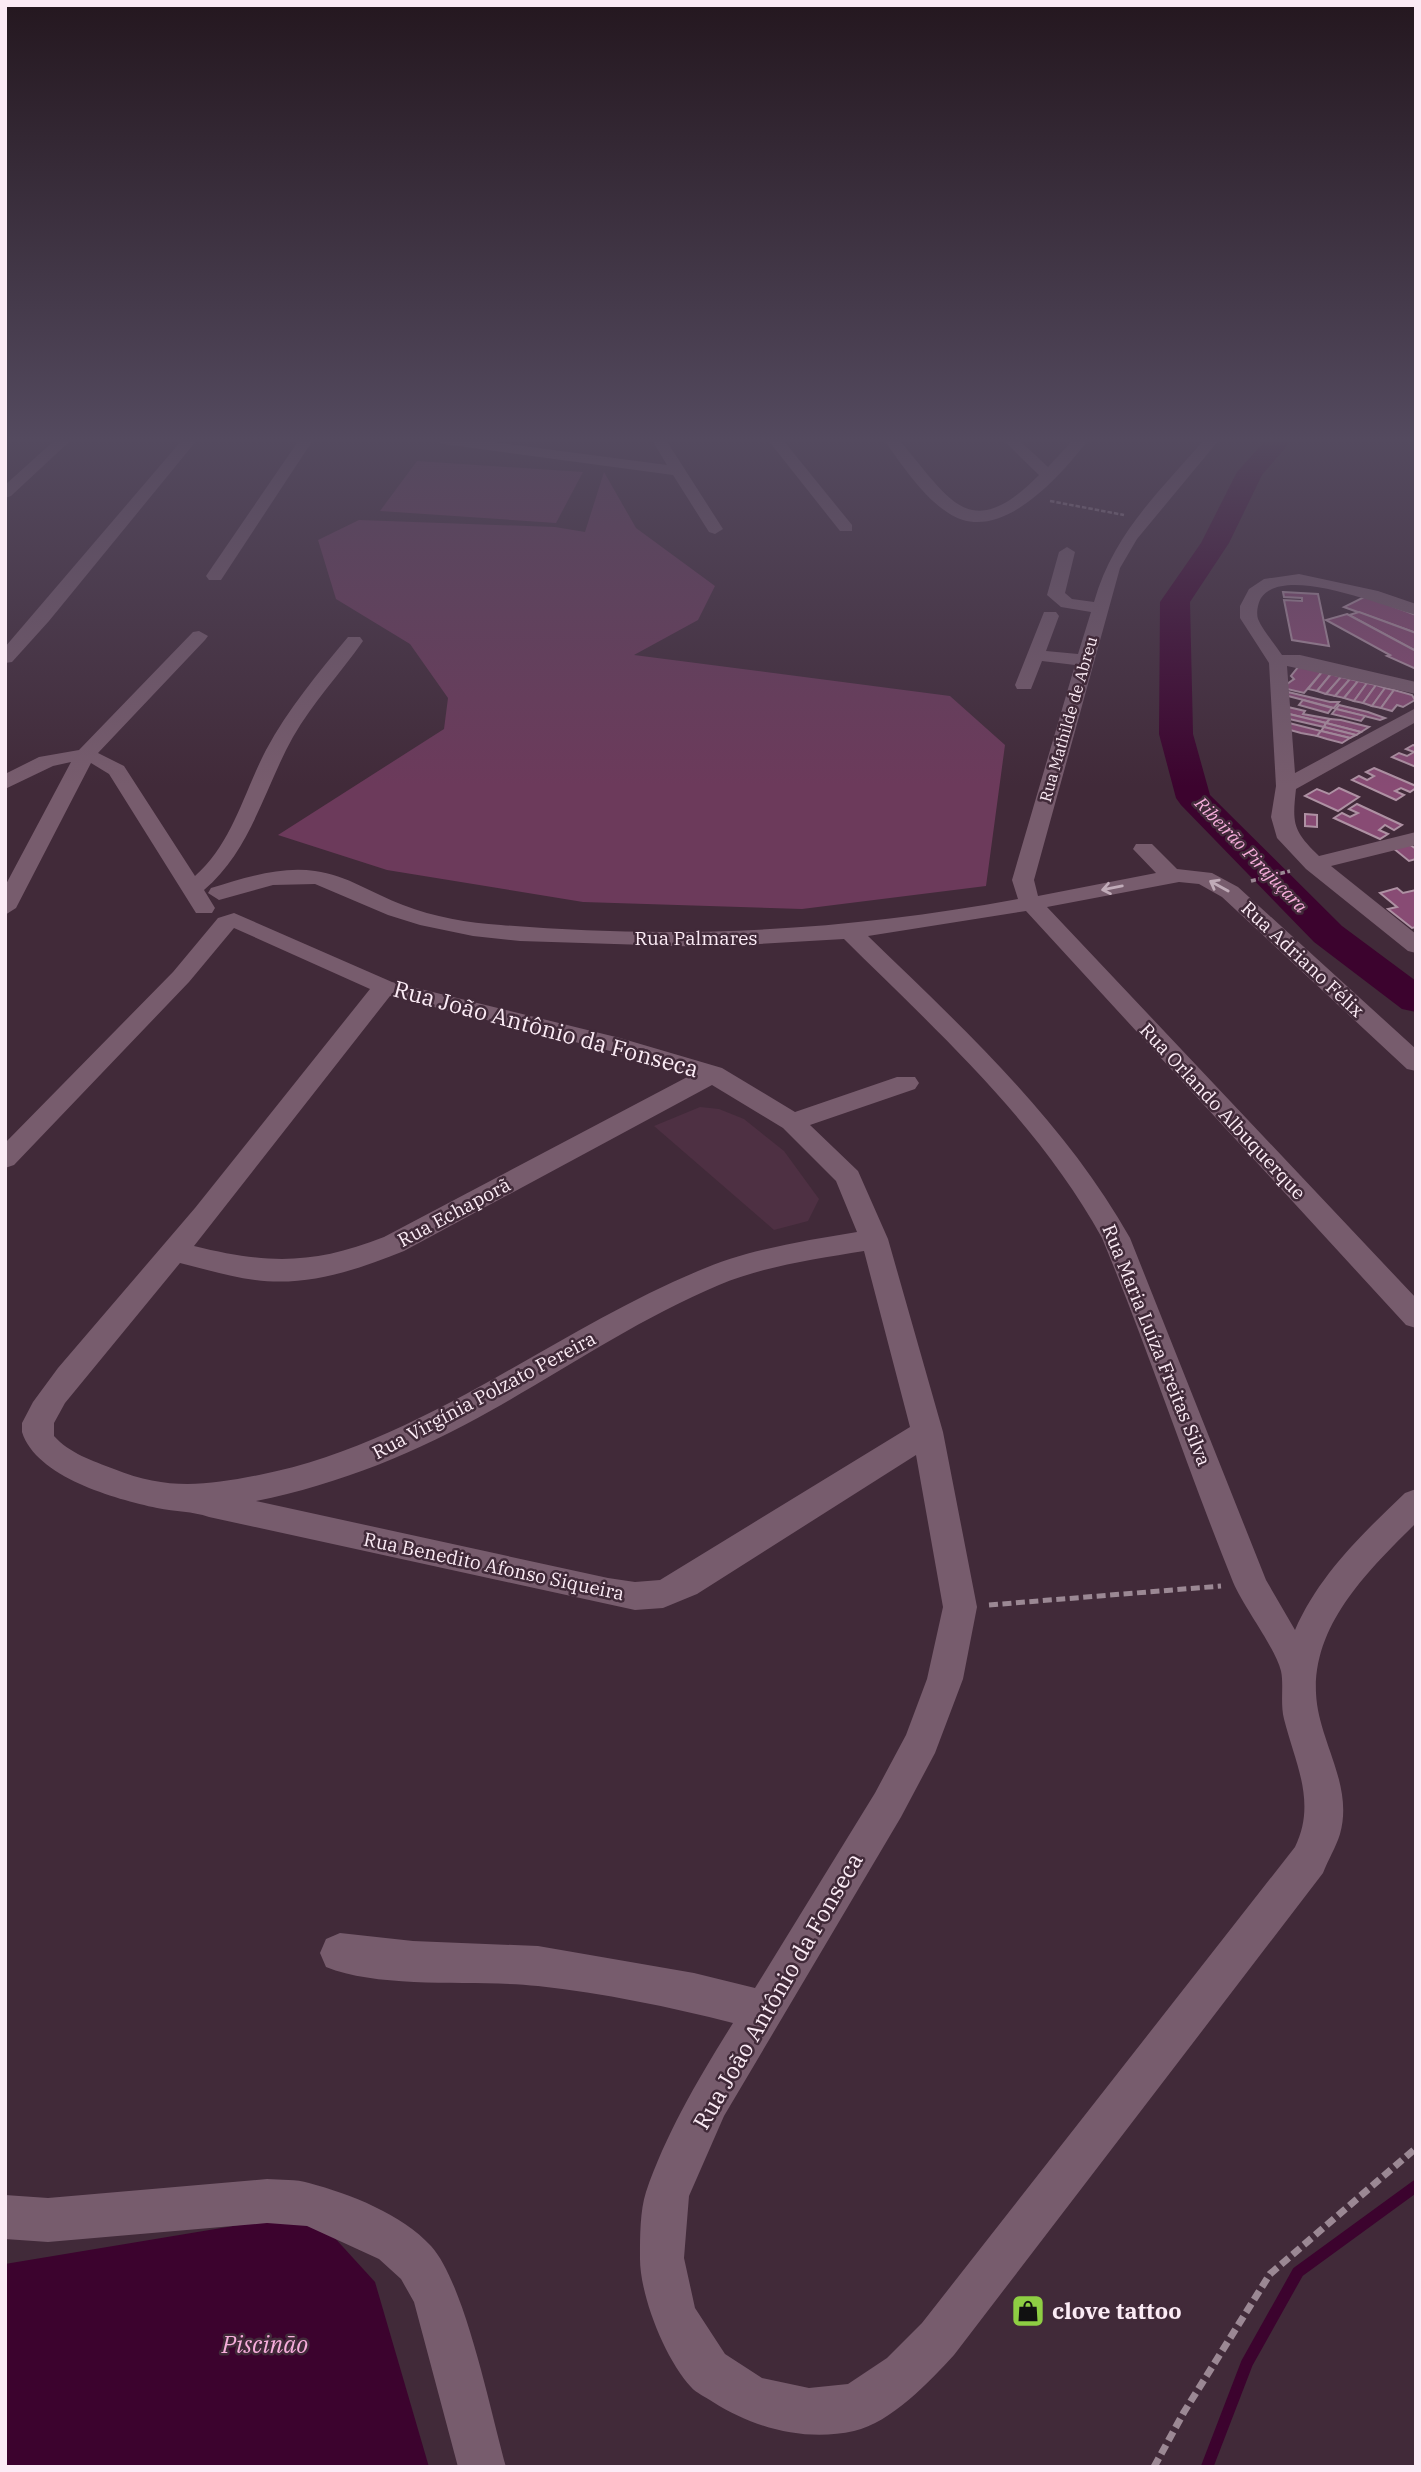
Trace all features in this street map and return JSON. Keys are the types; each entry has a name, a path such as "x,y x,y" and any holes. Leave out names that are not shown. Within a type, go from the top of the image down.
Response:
{"street":[{"path":"5,658 94,555"},
{"path":"215,576 229,555"},
{"path":"1067,555 1056,595 1067,603 1100,608"},
{"name":"Rua Mathilde de Abreu","path":"1032,904 1023,880 1112,568 1121,555"},
{"path":"1416,610 1373,595 1299,579 1270,583 1255,593 1249,606 1249,618 1278,663 1286,786 1283,827 1288,838 1306,867 1416,946"},
{"path":"1024,685 1050,616"},
{"path":"5,908 85,755 199,636"},
{"path":"5,1159 181,977 219,903 234,845 274,753 301,704 354,641"},
{"path":"1036,655 1085,660"},
{"path":"1278,663 1284,660 1300,661 1416,688"},
{"path":"1286,786 1416,715"},
{"path":"5,783 44,762 85,755"},
{"name":"Rua João Antônio da Fonseca","path":"85,755 99,758 117,770 176,861 219,903 292,945 384,987 611,1043 713,1074 792,1122 848,1177 874,1239 927,1432 960,1607 945,1679 922,1741 888,1805 709,2101 667,2195 662,2258 674,2316 708,2371 753,2400 809,2412 855,2407 904,2375 938,2339 1317,1847 1326,1808 1300,1702 1299,1670 1312,1623 1364,1553 1416,1502"},
{"path":"1306,867 1416,838"},
{"path":"1144,849 1175,875"},
{"name":"Rua Palmares","path":"219,903 290,877 313,877 329,880 406,914 449,924 550,935 767,939 849,931 1032,904 1175,875"},
{"name":"Rua Adriano Félix","path":"1175,875 1204,878 1230,892 1416,1063"},
{"name":"Rua Orlando Albuquerque","path":"1032,904 1416,1317"},
{"name":"Rua Maria Luíza Freitas Silva","path":"849,931 965,1044 1046,1136 1091,1193 1116,1238 1141,1297 1251,1584 1299,1670"},
{"name":"Rua Virgínia Polzato Pereira","path":"384,987 175,1252 57,1393 41,1416 37,1434 43,1445 65,1461 138,1490 187,1499 276,1487 339,1468 392,1447 660,1301 712,1277 764,1259 874,1239"},
{"name":"Rua Echaporã","path":"175,1252 265,1271 304,1270 352,1261 394,1244 713,1074"},
{"path":"792,1122 906,1083"},
{"name":"Rua Benedito Afonso Siqueira","path":"187,1499 608,1592 635,1596 663,1594 734,1555 927,1432"},
{"path":"340,1953 413,1961 538,1966 694,1993 764,2010"},
{"path":"5,2217 48,2220 267,2201 307,2204 348,2218 395,2243 417,2263 435,2294 482,2467"}],"path":[{"path":"1240,884 1306,867"},
{"path":"960,1607 1251,1584"},
{"path":"1154,2467 1184,2412 1270,2274 1416,2148"}],"shaded area":[{"path":"323,555 673,555 715,586 698,620 634,655 950,696 1005,745 986,886 802,909 583,902 387,870 278,835 444,729 448,698 410,644 336,599"},
{"path":"700,1107 719,1109 744,1119 784,1151 819,1199 808,1221 774,1230 654,1126"}],"water":[{"name":"Piscinão","path":"312,2213 375,2282 429,2467 5,2467 5,2264"}],"building":[{"path":"1283,592 1318,594 1329,646 1292,640 1284,600 1302,601 1302,598 1284,597"},
{"path":"1366,596 1416,615 1416,633 1344,607"},
{"path":"1359,612 1416,633 1416,651 1349,615"},
{"path":"1347,614 1416,651 1416,669 1387,656 1390,655 1326,620"},
{"path":"1299,666 1322,672 1304,693 1287,689 1287,684 1294,679 1291,676"},
{"path":"1322,672 1331,674 1317,691 1308,689"},
{"path":"1331,674 1341,677 1326,694 1317,691"},
{"path":"1341,677 1350,679 1335,696 1326,694"},
{"path":"1350,679 1358,681 1344,698 1335,696"},
{"path":"1358,681 1367,683 1354,701 1344,698"},
{"path":"1367,683 1376,685 1363,703 1354,701"},
{"path":"1376,685 1385,688 1372,706 1363,703"},
{"path":"1385,688 1394,690 1381,708 1372,706"},
{"path":"1394,690 1412,695 1415,700 1403,707 1397,705 1392,711 1381,708"},
{"path":"1288,692 1339,702 1334,708 1288,696"},
{"path":"1303,700 1332,708 1328,713 1299,705"},
{"path":"1339,705 1385,718 1380,720 1336,709"},
{"path":"1288,707 1305,711 1303,714 1330,719 1326,723 1289,714"},
{"path":"1336,709 1365,716 1361,721 1332,714"},
{"path":"1289,714 1326,723 1324,727 1289,719"},
{"path":"1330,719 1369,727 1361,732 1326,723"},
{"path":"1289,723 1321,731 1317,736 1301,733 1290,730"},
{"path":"1326,723 1361,732 1356,735 1324,727"},
{"path":"1324,727 1356,735 1350,738 1321,731"},
{"path":"1321,731 1350,738 1342,743 1317,736"},
{"path":"1416,746 1416,767 1392,757 1399,753 1407,756 1414,752 1406,749"},
{"path":"1374,768 1416,788 1410,792 1401,788 1395,791 1404,795 1396,800 1352,780 1359,776 1367,780 1374,776 1366,772"},
{"path":"1339,788 1359,797 1338,811 1305,796 1317,789 1329,794"},
{"path":"1357,804 1402,825 1394,830 1385,825 1379,830 1388,834 1380,839 1334,818 1342,813 1350,817 1358,813 1349,809"},
{"path":"1305,814 1317,815 1317,827 1305,826"},
{"path":"1409,844 1416,849 1416,859 1409,861 1393,848"},
{"path":"1397,888 1403,893 1416,890 1416,927 1412,928 1388,909 1397,907 1380,893"}],"waterway":[{"name":"Ribeirão Pirajuçara","path":"1207,555 1175,602 1176,734 1193,798 1328,934 1416,1000"},
{"path":"1207,2467 1247,2363 1298,2272 1416,2186"}],"place":[{"name":"clove tattoo","path":"1028,2311"}]}
